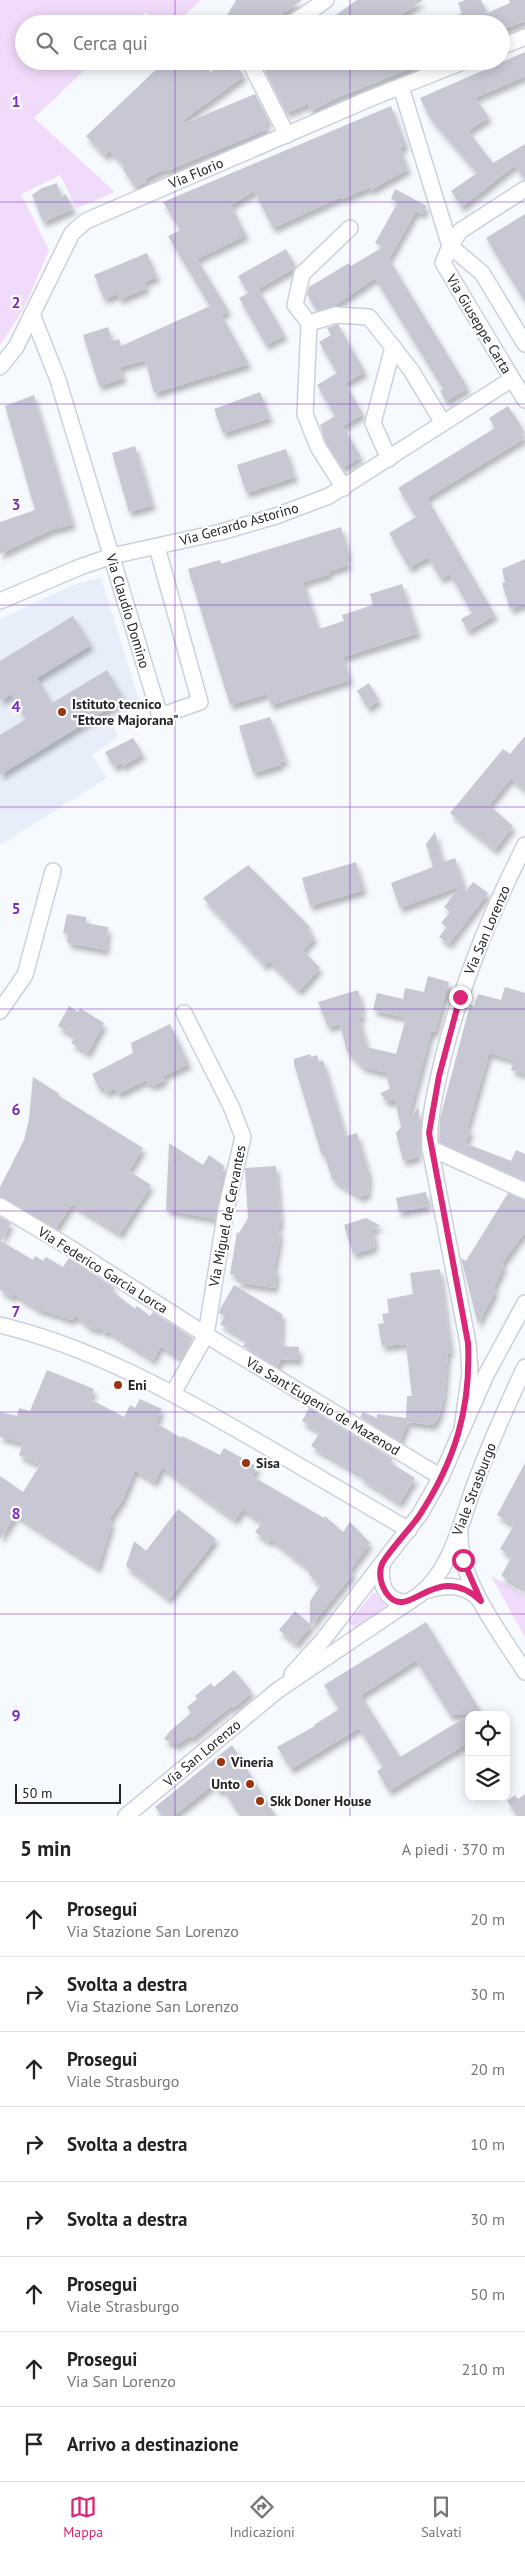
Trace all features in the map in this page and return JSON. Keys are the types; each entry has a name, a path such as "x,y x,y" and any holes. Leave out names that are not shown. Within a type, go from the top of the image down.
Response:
{"street":[{"path":"304,15 326,0"},
{"path":"510,43 525,37"},
{"path":"254,70 287,135"},
{"name":"Via Florio","path":"0,368 16,347 72,233 86,221 443,70"},
{"name":"Via Giuseppe Carta","path":"401,87 450,246 482,273 525,344"},
{"path":"450,246 460,231 525,189"},
{"path":"344,488 318,446 306,414 309,323 295,305 302,274 350,228"},
{"name":"Via Giuseppe Carta","path":"450,246 443,263 525,400"},
{"name":"Via Claudio Domino","path":"32,314 58,380 160,716 200,702 157,547"},
{"path":"309,323 336,316 369,316 411,370 443,423"},
{"path":"388,459 373,423 393,347"},
{"name":"Via Gerardo Astorino","path":"0,601 80,566 112,556 157,547 276,516 344,488 512,379"},
{"name":"Via San Lorenzo","path":"462,1429 470,1372 468,1343 430,1148 429,1133 432,1110 460,997 479,945 525,845"},
{"path":"0,1011 25,975 53,871"},
{"name":"Via Miguel de Cervantes","path":"173,1393 206,1335 226,1210 243,1137 231,1106 184,1013"},
{"path":"430,1148 525,1191"},
{"name":"Via Federico Garcia Lorca","path":"0,1206 72,1248 206,1335"},
{"path":"278,1690 322,1640 409,1530 442,1477 486,1375 525,1304"},
{"path":"0,1325 25,1331 94,1356 173,1393 409,1530"},
{"name":"Via Sant'Eugenio de Mazenod","path":"206,1335 442,1477"},
{"name":"Viale Strasburgo","path":"278,1690 425,1591 440,1571 460,1526 490,1444 525,1367"},
{"path":"460,1526 460,1549 463,1560 481,1601 525,1672"},
{"path":"382,1564 380,1578 388,1595 396,1602 409,1602"},
{"path":"425,1591 446,1586 462,1587 471,1591 481,1601"},
{"name":"Via San Lorenzo","path":"126,1816 278,1690"}],"shaded area":[{"path":"0,0 201,0 185,15 149,15 146,12 143,15 15,15 15,70 85,70 34,118 115,192 77,208 60,175 21,194 49,250 23,310 0,345"},
{"name":"Istituto tecnico \"Ettore Majorana\"","path":"101,578 140,703 110,720 118,737 92,755 107,778 0,845 0,619 75,584"},
{"path":"491,1576 525,1595 525,1637"},
{"path":"374,1592 387,1608 356,1629 349,1622"}],"building":[{"path":"236,0 302,0 280,15 227,15"},
{"path":"357,0 423,0 401,15 336,15"},
{"path":"465,0 481,0 487,13 510,3 509,0 525,0 525,21 510,27 510,15 458,15 462,13 458,3"},
{"path":"525,52 525,76 475,98 489,117 468,131 493,163 525,144 525,180 515,165 462,207 451,191 477,173 430,118 420,98 484,70 510,70 510,59"},
{"path":"156,70 209,70 211,72 214,70 239,70 244,76 183,120 185,123 255,94 269,121 265,123 268,129 166,171 165,169 145,179 147,182 135,187 123,169 125,167 110,151 105,156 86,136"},
{"path":"264,70 406,70 334,99 311,111 308,104 286,113"},
{"path":"391,106 406,145 400,148 408,169 371,190 370,187 342,199 341,197 273,228 254,191 231,205 246,235 197,259 229,311 221,314 249,364 154,393 145,360 120,367 124,378 99,386 83,335 108,327 112,341 119,339 121,346 210,306 168,236 180,230 163,202"},
{"path":"57,183 61,197 66,194 73,209 43,222 32,195 42,188"},
{"path":"395,189 427,206 422,214 416,211 389,259 468,388 446,401 440,391 443,389 375,278 334,306 317,311 307,294 309,287 349,263 351,266 383,247 375,243 398,202 391,199"},
{"path":"525,214 525,302 486,238"},
{"path":"286,249 296,267 258,289 285,335 266,345 239,298 248,293 238,276"},
{"path":"147,253 157,277 144,282 147,288 120,299 118,294 104,299 94,275"},
{"path":"338,324 365,372 345,383 363,414 343,426 361,457 342,468 326,443 320,425 335,416 317,385 337,373 319,342 331,335 327,328"},
{"path":"260,392 270,418 223,433 214,409"},
{"path":"34,395 73,524 51,530 0,554 0,522 35,510 5,406"},
{"path":"508,406 523,429 520,431 525,438 427,498 495,615 468,631 461,619 472,613 450,574 441,579 428,557 409,568 389,533 416,517 398,488 495,428 489,418"},
{"path":"135,446 153,505 129,512 112,453"},
{"path":"286,449 295,477 246,493 237,465"},
{"path":"341,527 349,555 346,556 349,565 329,571 330,574 303,582 319,629 344,621 342,615 373,605 370,594 402,584 418,633 343,657 350,680 271,705 267,694 230,705 188,569 220,560 221,564"},
{"path":"525,559 525,604 510,609 502,583 505,582 502,569"},
{"path":"73,616 91,645 37,678 52,703 107,670 124,699 0,775 0,735 26,719 11,694 0,701 0,661"},
{"path":"369,683 379,700 368,708 357,691"},
{"path":"270,717 286,761 280,762 281,765 253,773 239,726"},
{"path":"525,736 525,790 511,778 489,805 513,826 495,850 450,813 503,749 510,754"},
{"path":"133,738 143,754 123,766 121,763 114,767 105,752"},
{"path":"435,832 443,862 455,858 466,891 473,882 488,893 449,944 439,937 447,927 441,923 450,912 444,907 460,886 400,908 391,883 433,867 426,844"},
{"path":"356,862 364,890 310,906 302,878"},
{"path":"248,865 310,927 308,930 315,937 303,950 320,968 299,991 269,961 265,966 203,898"},
{"path":"67,914 86,917 86,923 108,927 106,950 67,943 68,934 63,933"},
{"path":"428,976 449,982 435,1032 431,1032 408,1119 419,1107 418,1157 403,1161 396,1133 401,1127 395,1101 386,1101 380,1093 390,1089 386,1073 363,1067 347,1052 340,1024 328,1027 318,1002 358,990 363,1008 360,1007 363,1017 359,1018 367,1047 396,1054 406,1018 373,1010 377,993 403,999 405,988 424,992"},
{"path":"505,987 525,993 525,1074 511,1070 514,1060 489,1053 467,1129 471,1131 465,1143 511,1161 516,1150 525,1154 525,1181 439,1142 440,1118 470,1005 474,1006 478,994 501,1000"},
{"path":"69,1006 78,1012 80,1008 104,1023 88,1053 71,1043 76,1037 58,1026"},
{"path":"170,1024 189,1064 163,1076 165,1080 153,1086 152,1083 148,1085 146,1080 118,1094 115,1088 106,1093 103,1087 99,1089 92,1074 133,1053 131,1043"},
{"path":"310,1054 311,1057 317,1055 319,1062 323,1060 346,1136 357,1133 369,1173 368,1194 360,1197 332,1179 325,1157 321,1153 294,1064 294,1059"},
{"path":"33,1077 58,1093 59,1096 143,1148 129,1171 151,1185 120,1234 72,1204 56,1228 0,1197 0,1187 24,1140 29,1119"},
{"path":"169,1143 203,1165 209,1155 224,1166 215,1219 166,1210"},
{"path":"276,1166 281,1224 278,1225 280,1237 274,1269 277,1270 275,1288 236,1282 240,1276 230,1274 237,1232 239,1233 248,1218 245,1168"},
{"path":"426,1192 429,1206 399,1212 396,1198"},
{"path":"508,1193 525,1200 525,1232 502,1263 504,1266 493,1289 496,1290 478,1324 461,1258 466,1261"},
{"path":"0,1217 11,1223 1,1241 33,1260 35,1256 43,1261 46,1257 63,1267 69,1258 115,1288 112,1291 135,1309 137,1306 150,1316 153,1312 193,1338 182,1359 161,1346 153,1360 108,1331 106,1333 98,1327 96,1330 88,1326 75,1315 72,1320 38,1309 14,1294 12,1297 0,1290"},
{"path":"366,1218 381,1226 372,1229 375,1240 374,1248 353,1254 344,1225"},
{"path":"440,1269 451,1352 448,1353 444,1397 439,1416 433,1425 408,1422 400,1441 360,1417 363,1412 377,1418 377,1414 406,1418 407,1396 412,1396 406,1344 382,1346 378,1324 384,1323 382,1314 389,1313 387,1299 413,1294 410,1273"},
{"path":"234,1285 282,1314 281,1346 299,1347 299,1360 281,1359 277,1367 243,1346 247,1340 220,1324 225,1316 219,1313 220,1309"},
{"path":"47,1370 94,1389 90,1399 124,1417 130,1405 135,1408 140,1399 162,1409 156,1423 181,1438 182,1436 220,1455 224,1448 258,1467 252,1476 324,1518 325,1516 343,1532 350,1522 370,1543 350,1570 353,1574 296,1644 279,1630 295,1611 310,1624 310,1601 320,1586 309,1574 309,1569 271,1539 269,1542 255,1532 262,1523 243,1509 235,1520 162,1467 155,1482 135,1470 123,1499 109,1520 112,1522 98,1568 16,1515 0,1539 0,1476 23,1492 40,1465 19,1455 23,1443 0,1437 0,1412 17,1416 19,1408 30,1411"},
{"path":"309,1408 393,1459 391,1463 415,1478 400,1503 361,1478 363,1476 311,1446 320,1432 302,1421"},
{"path":"525,1463 525,1589 501,1576 512,1556 500,1549 514,1525 497,1515"},
{"path":"178,1509 216,1539 169,1599 126,1566 134,1541 146,1551"},
{"path":"426,1622 481,1711 465,1711 465,1715 450,1715 416,1660 361,1695 400,1757 465,1717 465,1744 389,1791 377,1771 383,1767 359,1728 291,1769 277,1747 315,1726 339,1709 324,1685"},
{"path":"234,1670 252,1692 233,1708 231,1706 192,1738 190,1736 176,1745 164,1739 170,1731 191,1713 187,1707 197,1699 195,1696 211,1683 214,1687"},
{"path":"232,1745 276,1816 240,1816 223,1789 219,1792 214,1784 173,1816 162,1816 155,1807"},
{"path":"525,1794 525,1816 517,1816 507,1801 510,1801 515,1795 518,1799"}],"place":[{"name":"Istituto tecnico \"Ettore Majorana\"","path":"62,712"},
{"name":"Eni","path":"118,1385"},
{"name":"Sisa","path":"246,1463"},
{"name":"Vineria","path":"221,1762"},
{"name":"Unto","path":"250,1784"},
{"name":"Skk Doner House","path":"260,1801"}],"route":[{"path":"460,997 439,1076 430,1118 429,1133 430,1148 468,1343 470,1372 467,1400 462,1429 442,1477 409,1530 382,1564 380,1578 388,1595 396,1602 409,1602 425,1591 446,1586 462,1587 471,1591 481,1601 463,1560"}]}
